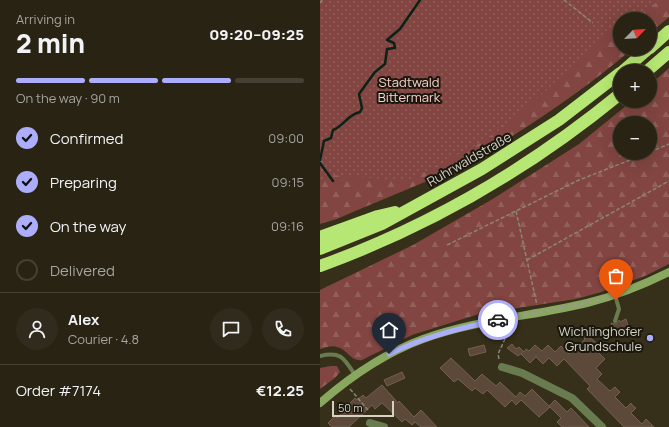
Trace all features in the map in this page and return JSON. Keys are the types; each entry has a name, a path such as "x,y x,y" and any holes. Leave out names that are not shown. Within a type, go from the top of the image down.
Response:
{"highway":[{"path":"657,41 669,31"},
{"path":"656,64 669,52"},
{"path":"631,64 640,56"},
{"name":"Ruhrwaldstraße","path":"320,249 382,224 508,154 570,112 613,78"},
{"path":"320,266 348,256 426,220 500,179 538,155 613,99"},
{"path":"320,237 378,216 407,209"},
{"path":"320,275 392,244 426,220"}],"street":[{"path":"320,403 345,382 384,357 424,339 451,330 587,303 615,295 669,272"},
{"path":"502,367 522,373 572,398 602,427"},
{"path":"370,423 384,427"}],"lane":[{"path":"615,295 619,309 615,321"},
{"path":"320,356 332,353 338,354 355,375"}],"path":[{"path":"564,0 593,23"},
{"path":"657,149 669,144"},
{"path":"446,245 579,180 631,160"},
{"path":"527,260 669,181"},
{"path":"516,211 539,312"},
{"path":"502,367 498,354 511,326 511,318"},
{"path":"345,382 368,410"}],"green space":[{"name":"Stadtwald Bittermark","path":"320,0 669,0 669,17 657,27 657,12 613,12 613,56 624,56 586,86 503,142 443,174 337,219 320,224"},
{"name":"Stadtwald Bittermark","path":"320,0 660,0 642,12 613,12 613,30 602,37 540,96 496,132 480,143 407,181 332,175 320,183"},
{"path":"669,68 669,264 645,276 598,293 576,299 479,314 412,335 362,360 355,359 344,350 335,346 320,349 320,290 413,245 491,200 579,144 613,116 613,160 657,160 657,116 614,116 623,108 657,108 657,79"},
{"path":"337,366 340,372 335,378 320,389 320,368"}],"building":[{"path":"626,319 630,332 614,335 611,323 616,324 619,320 620,322"},
{"path":"585,329 590,334 588,336 599,345 595,349 605,359 596,368 602,374 597,379 610,391 615,387 620,392 615,397 626,408 631,403 636,408 631,413 642,424 646,419 654,427 624,427 587,389 590,386 564,359 557,366 549,358 543,364 536,357 530,363 521,354 522,353 518,356 507,348 512,344 516,349 519,347 524,352 526,349 529,351 535,345 542,351 548,345 555,352 561,346 569,354 585,339 580,334"},
{"path":"484,345 486,352 470,356 468,349"},
{"path":"451,358 475,381 482,374 496,386 500,382 516,397 520,392 525,396 532,389 550,407 539,417 521,400 516,405 512,400 505,407 487,390 483,394 475,388 472,391 458,379 454,382 440,368"},
{"path":"402,372 405,378 387,386 384,380"},
{"path":"382,385 398,403 399,401 414,417 421,410 437,427 421,427 415,422 412,425 405,419 402,422 382,403 375,409 372,405 349,427 332,427 328,423 335,416 337,418 355,398 357,400 363,395 366,398"},
{"path":"555,400 567,412 571,408 589,427 562,427 557,422 561,418 549,406"}],"waterway":[{"path":"320,160 324,141 331,138 333,130 356,113 360,112 362,108 359,94 375,72 385,64 387,49 395,48 394,43 387,40 400,29 420,0"},
{"path":"320,163 333,181"}],"way so far":[{"path":"498,320 587,303 615,295 616,300"}],"place":[{"name":"Wichlinghofer Grundschule","path":"650,338"}],"route":[{"path":"389,354 403,347 451,330 498,320"}]}
